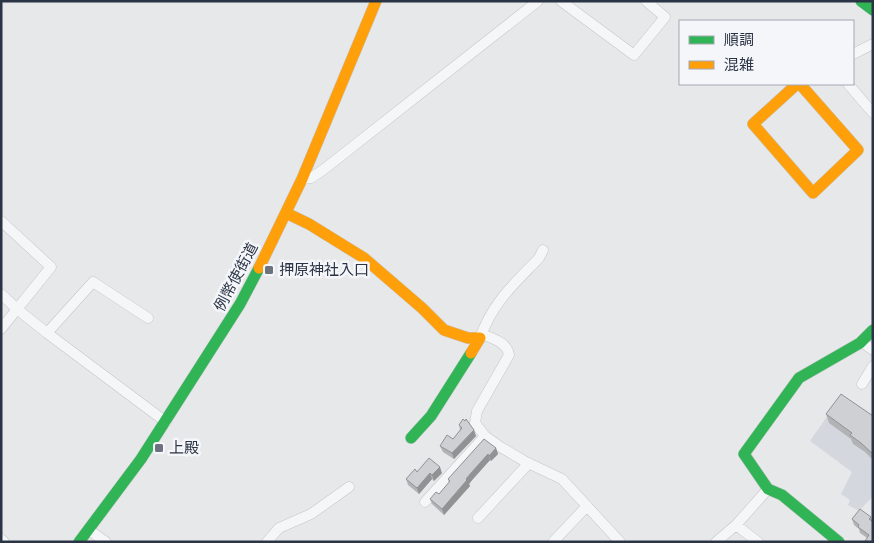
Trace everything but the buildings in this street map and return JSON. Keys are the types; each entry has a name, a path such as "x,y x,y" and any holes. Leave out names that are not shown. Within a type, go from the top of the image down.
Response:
{"main road":[{"name":"例幣使街道","path":"79,542 90,530 166,422 240,304 302,179 376,1"},
{"path":"861,1 873,10"},
{"path":"797,85 754,124 813,193 858,150 799,85"},
{"path":"286,213 309,224 364,258 422,308 444,330 468,338 481,336"},
{"path":"839,542 782,496 768,489 744,454 799,378 862,342 873,330"},
{"path":"411,438 431,416 481,336"}],"street":[{"path":"302,179 311,178 323,170 538,1"},
{"path":"561,1 634,55 665,17 646,1"},
{"path":"854,54 873,44"},
{"path":"849,85 873,113"},
{"path":"1,221 51,267 1,329"},
{"path":"543,250 539,258 498,302 486,321 481,336 504,344 509,355 475,415 475,423 485,436 529,463 562,479 620,542"},
{"path":"47,333 93,282 148,318"},
{"path":"1,294 47,333 166,422"},
{"path":"862,342 873,350"},
{"path":"862,384 873,366"},
{"path":"425,502 485,436"},
{"path":"478,518 529,463"},
{"path":"267,542 279,528 311,514 349,487"},
{"path":"716,542 736,524 768,489"},
{"path":"553,542 587,506"},
{"path":"736,524 758,542"},
{"path":"90,530 106,542"},
{"path":"1,539 4,542"}],"shaded area":[{"path":"842,395 873,417 873,496 859,511 848,505 850,500 841,494 852,472 810,441"}],"traffic: fast":[{"path":"861,1 873,10"},
{"path":"79,542 141,459 240,304 259,268"},
{"path":"839,542 782,495 768,489 744,454 799,378 860,343 873,330"},
{"path":"411,438 431,416 471,353"}],"traffic: slow":[{"path":"259,268 302,179 376,1"},
{"path":"796,85 753,124 813,193 858,150 801,85"},
{"path":"286,213 309,224 364,258 422,308 444,330 468,338 480,338 471,353"}],"place":[{"name":"押原神社入口","path":"269,270"},
{"name":"上殿","path":"159,448"}]}
